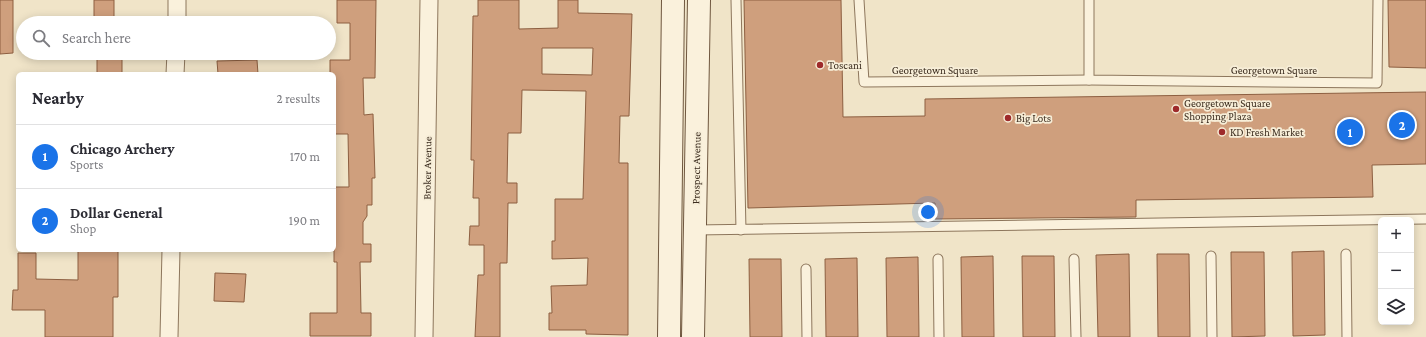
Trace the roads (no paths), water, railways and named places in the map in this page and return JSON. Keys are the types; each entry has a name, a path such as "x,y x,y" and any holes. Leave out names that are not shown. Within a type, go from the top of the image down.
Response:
{"street":[{"path":"177,0 177,16"},
{"name":"Broker Avenue","path":"424,337 429,0"},
{"path":"669,337 673,0"},
{"name":"Prospect Avenue","path":"693,337 699,0"},
{"path":"175,72 176,60"},
{"path":"169,337 171,252"}],"lane":[{"path":"736,0 741,230"},
{"name":"Georgetown Square","path":"859,0 864,82 1089,80 1377,83 1378,0"},
{"path":"1089,0 1089,80"},
{"path":"695,230 1426,219"},
{"path":"1346,254 1347,337"},
{"path":"1211,256 1212,337"},
{"path":"938,259 939,337"},
{"path":"1074,259 1076,337"},
{"path":"806,269 807,337"}],"place":[{"name":"Toscani","path":"820,65"},
{"name":"Georgetown Square Shopping Plaza","path":"1176,109"},
{"name":"Big Lots","path":"1008,118"},
{"name":"Dollar General","path":"1402,125"},
{"name":"KD Fresh Market","path":"1222,132"},
{"name":"Chicago Archery","path":"1350,132"}]}
